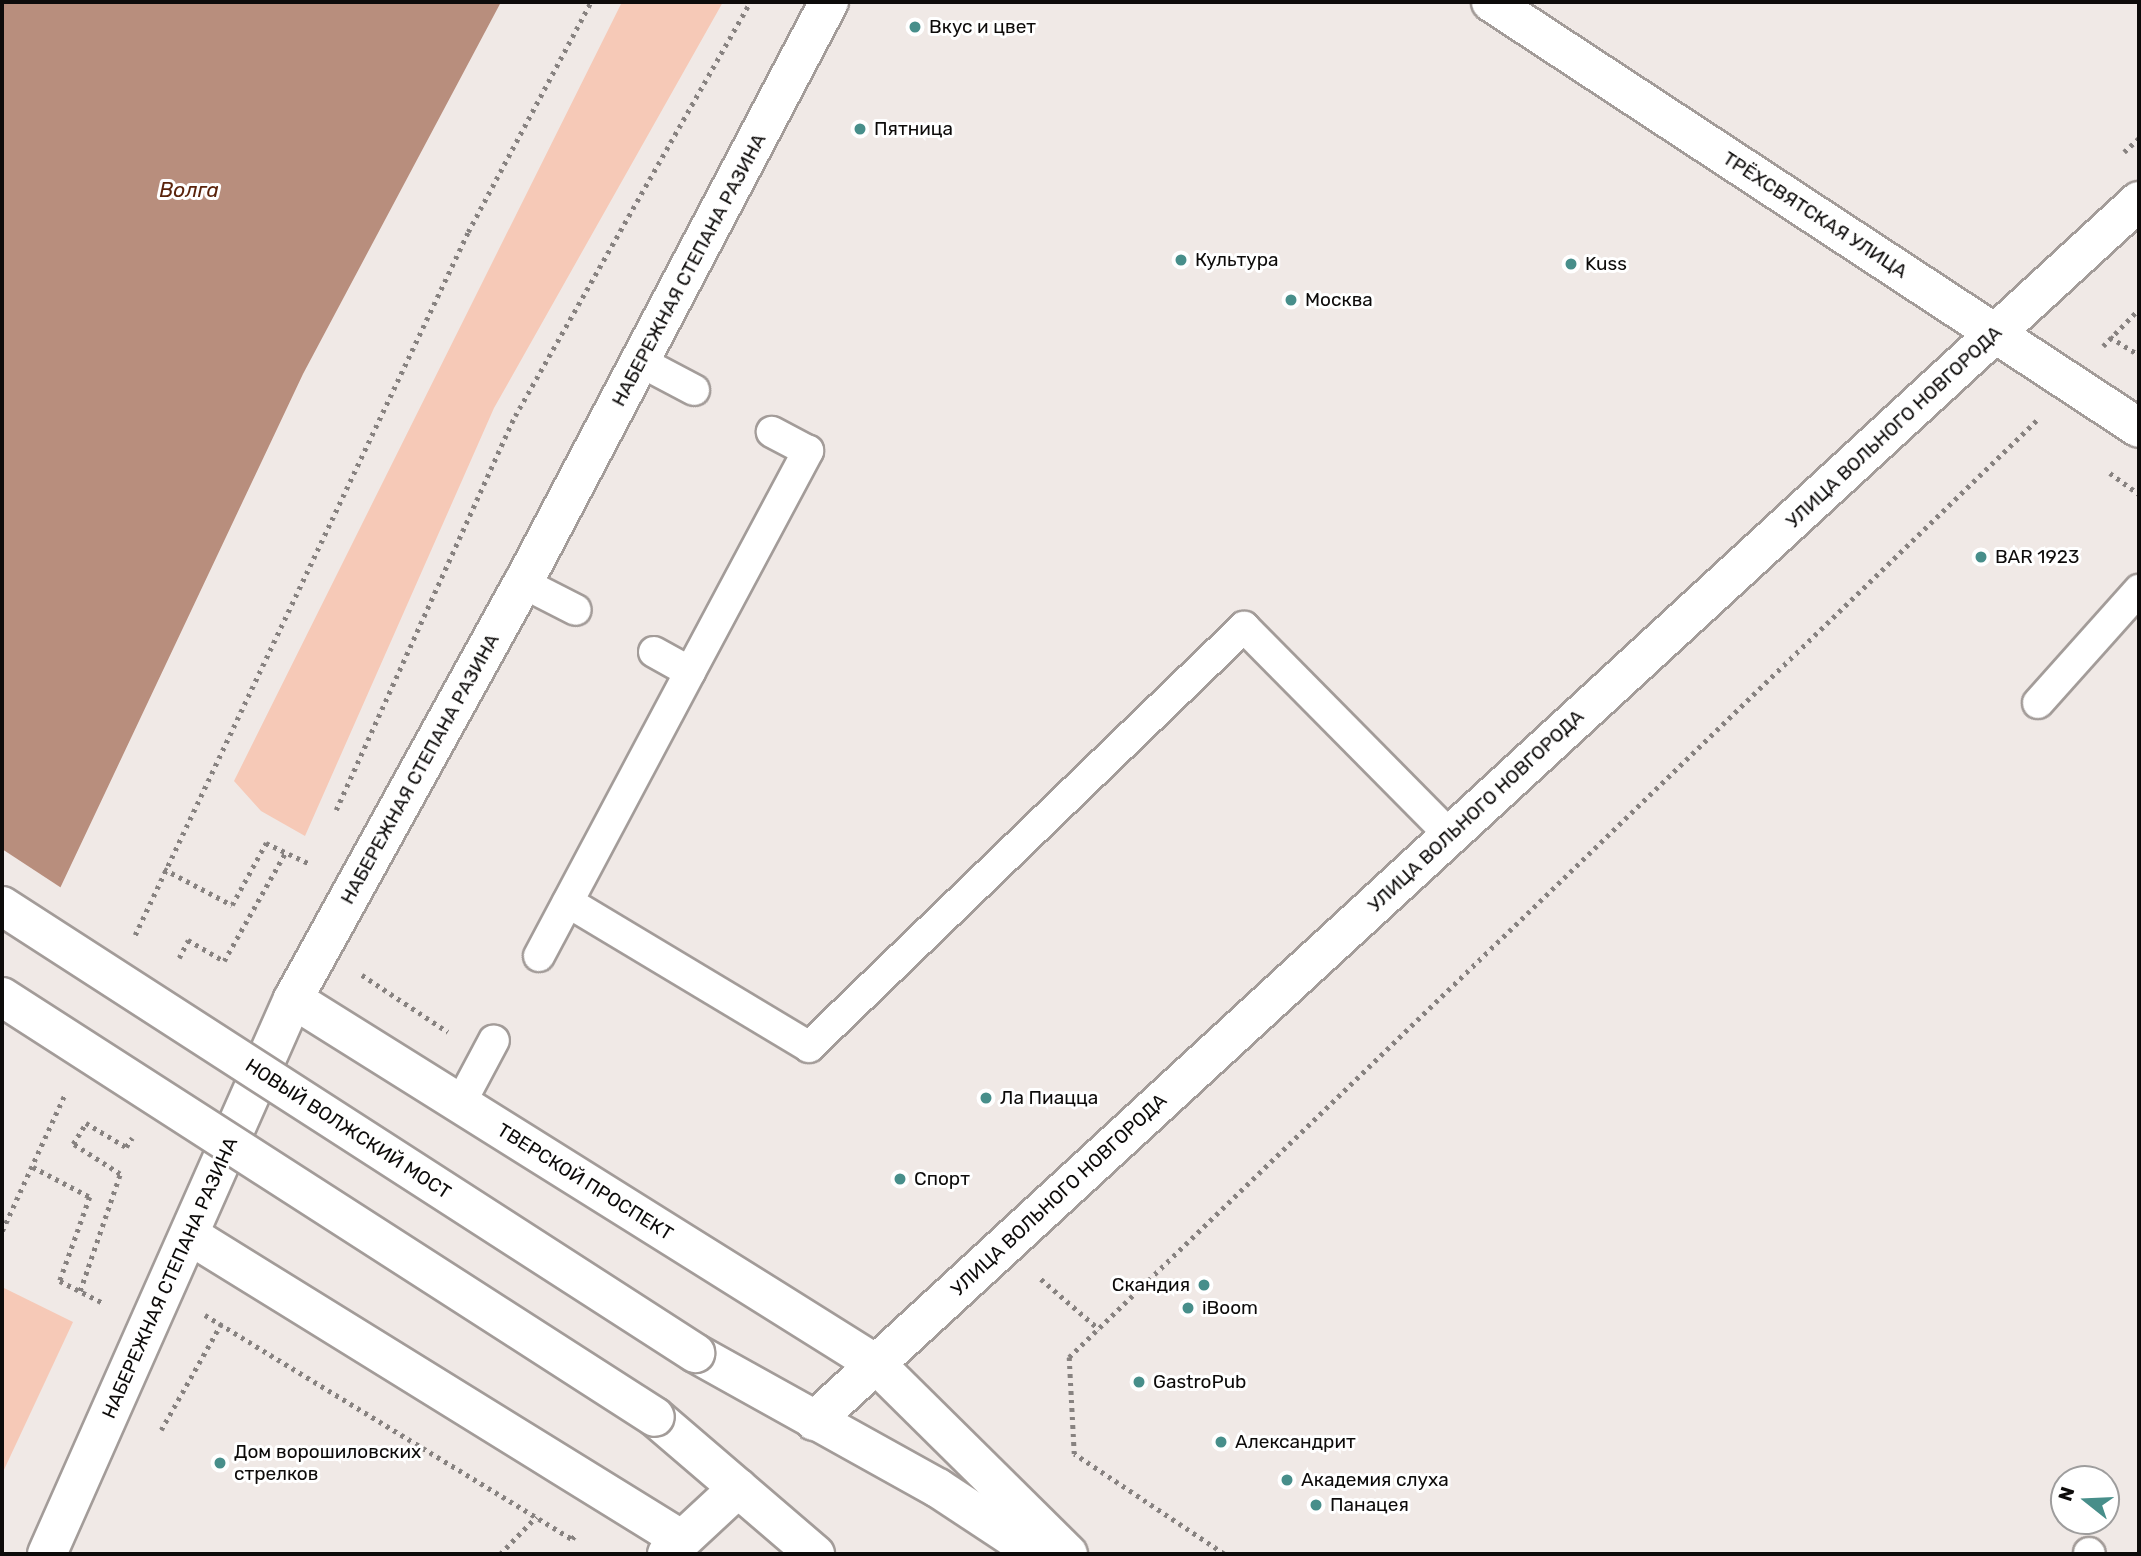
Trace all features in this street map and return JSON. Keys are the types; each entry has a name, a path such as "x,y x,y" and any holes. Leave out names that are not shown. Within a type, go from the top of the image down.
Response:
{"street":[{"name":"НАБЕРЕЖНАЯ СТЕПАНА РАЗИНА","path":"47,1554 191,1236 293,999 523,583 829,2"},
{"name":"ТРЁХСВЯТСКАЯ УЛИЦА","path":"1491,2 2139,428"},
{"name":"УЛИЦА ВОЛЬНОГО НОВГОРОДА","path":"814,1421 2139,201"},
{"name":"НОВЫЙ ВОЛЖСКИЙ МОСТ","path":"2,905 695,1353 814,1421"},
{"path":"2,997 655,1417 815,1554"},
{"name":"ТВЕРСКОЙ ПРОСПЕКТ","path":"293,999 876,1364 1068,1554"},
{"path":"191,1236 675,1547 738,1488"},
{"path":"814,1421 938,1488 1038,1554"}],"lane":[{"path":"641,362 694,390"},
{"path":"539,956 808,452 772,432"},
{"path":"523,583 576,610"},
{"path":"2038,703 2139,590"},
{"path":"568,902 809,1047 1244,627 1450,835"},
{"path":"654,652 691,672"},
{"path":"460,1104 494,1040"}],"path":[{"path":"132,943 164,869 468,232 591,2"},
{"path":"334,815 515,416 750,2"},
{"path":"1224,1554 1074,1454 1069,1357 2072,384 2109,337 2139,309"},
{"path":"2109,337 2139,355"},
{"path":"164,869 232,905 266,843 311,865 317,852"},
{"path":"187,963 178,958 188,940 225,961 285,853"},
{"path":"2,1231 66,1092"},
{"path":"80,1291 120,1174 73,1144 86,1123 126,1147 137,1128"},
{"path":"33,1167 90,1198 60,1281 107,1306"},
{"path":"166,1292 572,1539"},
{"path":"500,1554 536,1517"}],"shaded area":[{"path":"622,2 723,2 494,408 305,836 261,811 234,781"},
{"path":"2,1287 73,1322 2,1474"}],"water":[{"name":"Волга","path":"2,2 501,2 303,374 2,1011"}],"pier":[{"path":"2,849 63,889 2,1015"}],"place":[{"name":"Вкус и цвет","path":"915,27"},
{"name":"Пятница","path":"860,129"},
{"name":"Культура","path":"1181,260"},
{"name":"Kuss","path":"1571,264"},
{"name":"Москва","path":"1291,300"},
{"name":"BAR 1923","path":"1981,557"},
{"name":"Ла Пиацца","path":"986,1098"},
{"name":"Спорт","path":"900,1179"},
{"name":"Скандия","path":"1204,1285"},
{"name":"iBoom","path":"1188,1308"},
{"name":"GastroPub","path":"1139,1382"},
{"name":"Александрит","path":"1221,1442"},
{"name":"Дом ворошиловских стрелков","path":"220,1463"},
{"name":"Академия слуха","path":"1287,1480"},
{"name":"Панацея","path":"1316,1505"}]}
